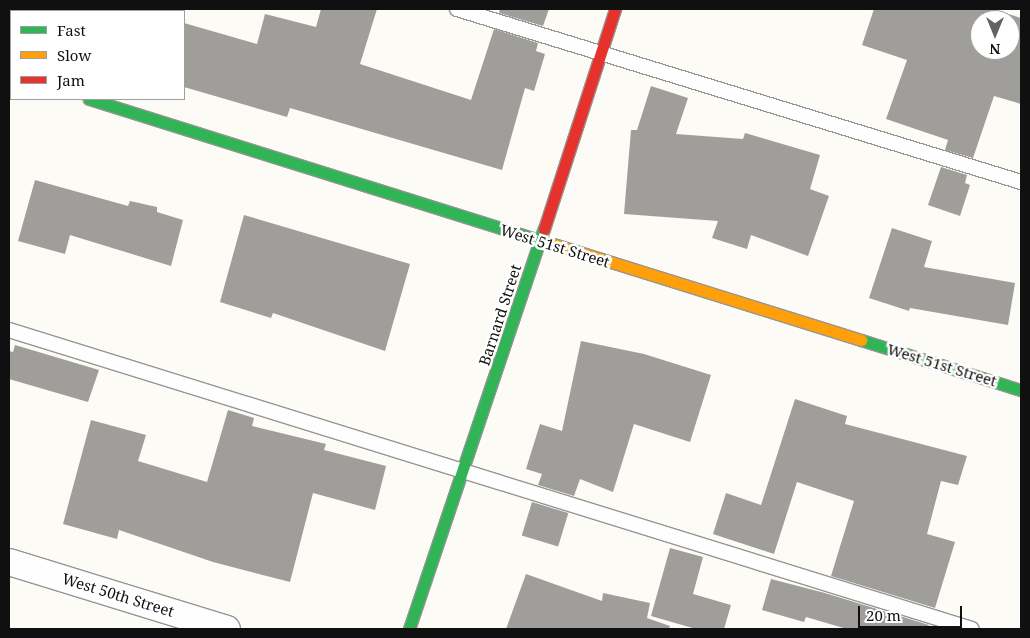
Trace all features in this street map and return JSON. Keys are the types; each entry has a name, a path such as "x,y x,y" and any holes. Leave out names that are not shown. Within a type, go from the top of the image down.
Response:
{"street":[{"name":"Barnard Street","path":"409,629 464,473 615,9"},
{"name":"West 51st Street","path":"93,100 1021,390"},
{"name":"West 50th Street","path":"9,562 227,629"}],"lane":[{"path":"457,9 1021,182"},
{"path":"9,330 464,473 972,629"}],"building":[{"path":"321,9 377,9 360,64 471,100 494,29 538,43 536,51 545,54 534,91 525,88 502,170 290,108 287,117 185,87 185,23 257,44 265,14 316,27"},
{"path":"500,9 549,9 543,26 499,13"},
{"path":"874,9 995,10 970,10 970,60 1020,60 1021,18 1021,104 994,96 973,158 945,150 948,140 886,119 907,60 862,45"},
{"path":"651,86 688,98 676,134 743,139 745,133 820,155 810,189 829,196 808,256 751,235 747,249 712,238 718,221 624,214 631,130 637,130"},
{"path":"941,167 967,175 965,183 970,185 960,216 928,205"},
{"path":"35,180 128,206 130,201 157,207 157,212 183,220 171,266 70,235 65,254 18,241"},
{"path":"244,215 410,264 385,351 273,313 271,318 220,302"},
{"path":"892,228 932,241 924,267 1015,283 1008,325 910,308 909,311 869,298"},
{"path":"581,341 644,354 711,375 690,442 634,424 613,492 580,479 574,496 538,485 542,474 526,469 540,424 562,431"},
{"path":"15,345 99,370 88,402 9,379 9,351 13,352"},
{"path":"795,399 847,416 845,424 967,456 958,485 941,481 927,534 955,542 935,608 831,576 854,501 797,482 774,554 713,534 726,493 761,505"},
{"path":"228,410 254,418 252,426 326,444 324,450 386,466 375,510 313,493 290,582 213,562 119,530 117,539 63,524 91,420 146,435 138,461 207,482"},
{"path":"532,502 568,513 558,547 522,535"},
{"path":"670,548 703,557 693,594 731,605 724,629 696,629 651,616"},
{"path":"526,574 602,601 603,593 650,603 647,618 670,626 669,629 506,629"},
{"path":"771,579 825,593 929,625 928,629 847,629 806,617 804,622 762,610"}],"traffic: fast":[{"path":"92,100 553,244"},
{"path":"409,629 544,229"},
{"path":"861,340 1021,390"}],"traffic: slow":[{"path":"553,244 861,340"}],"traffic: jam":[{"path":"544,229 615,9"}]}
